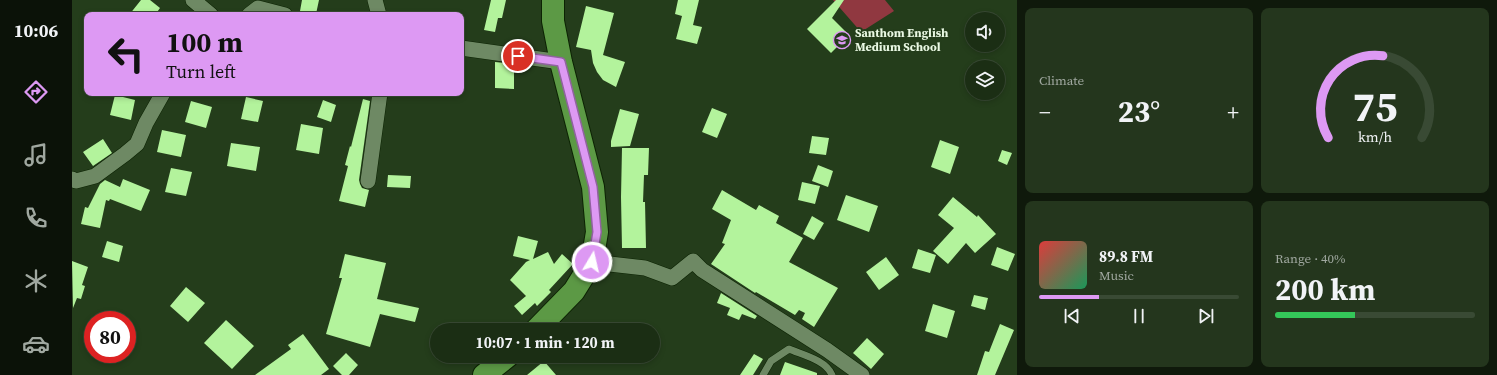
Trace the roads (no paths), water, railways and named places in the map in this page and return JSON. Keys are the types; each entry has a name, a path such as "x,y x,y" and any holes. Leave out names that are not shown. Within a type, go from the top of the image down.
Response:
{"highway":[{"path":"543,323 574,291 592,262 597,232 593,187 561,62 553,21 553,0"},
{"path":"484,375 499,363"}],"street":[{"path":"193,0 207,12"},
{"path":"374,0 377,12"},
{"path":"253,12 258,8 273,12"},
{"path":"464,48 561,62"},
{"path":"72,179 76,182 95,176 137,144 146,123 161,96"},
{"path":"368,181 380,96"},
{"path":"592,262 645,268 672,278 693,261 702,270 827,350 862,375"}],"lane":[{"path":"763,375 771,361 789,350 812,359 829,369 832,375"}],"place":[{"name":"Santhom English Medium School","path":"842,40"}]}
